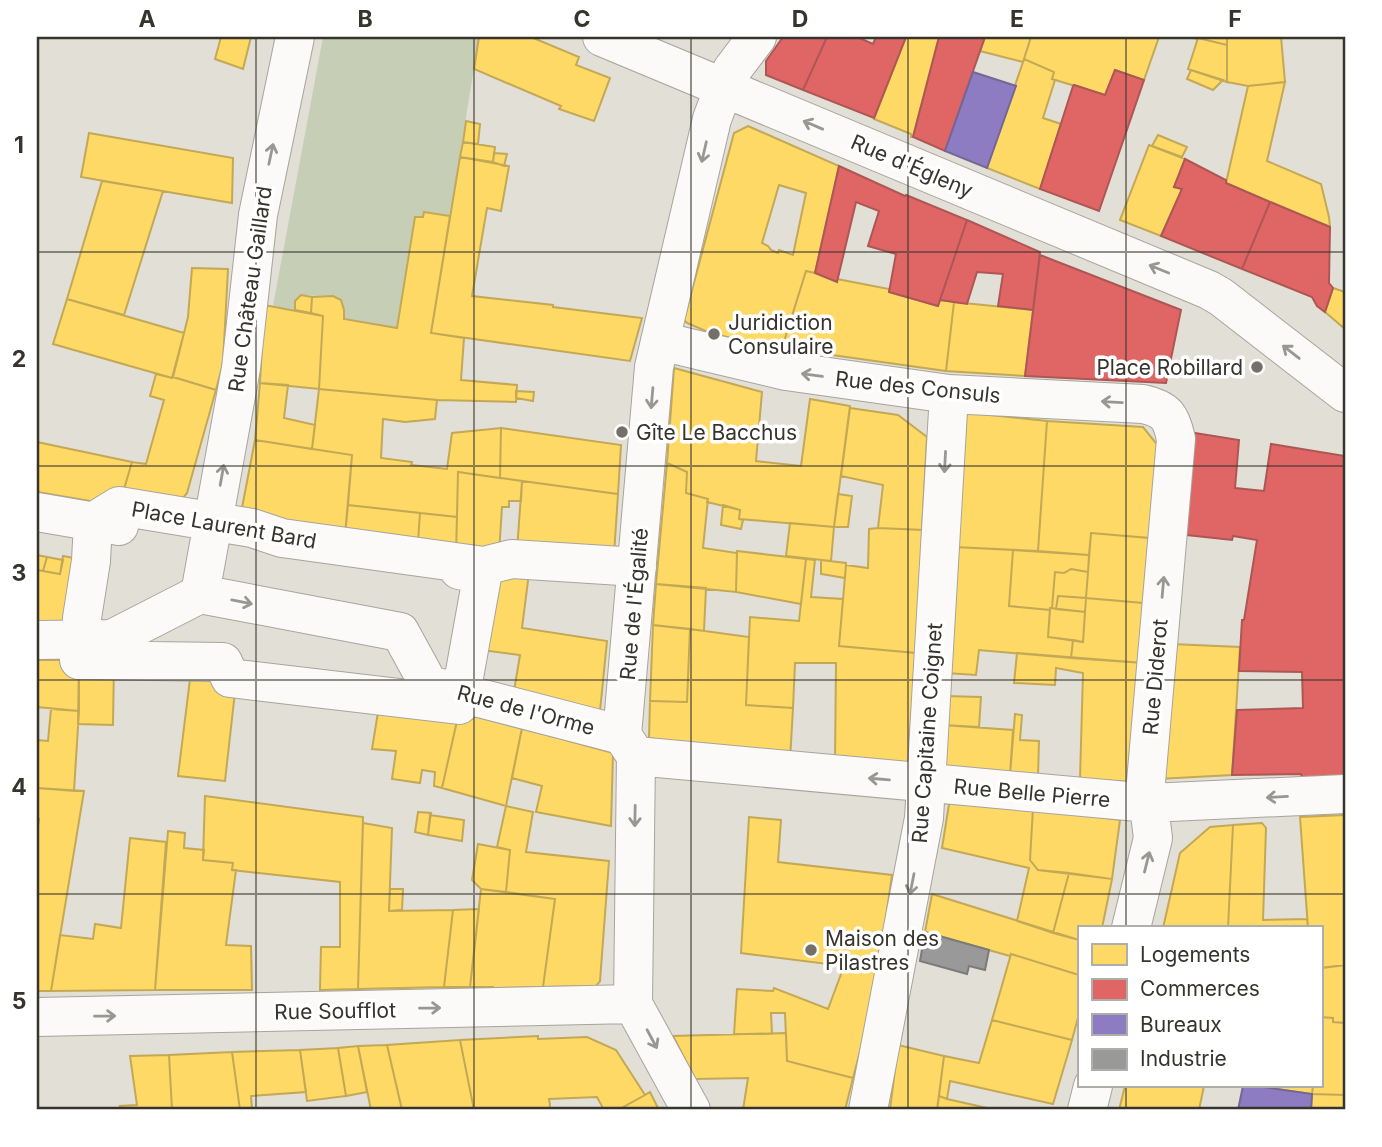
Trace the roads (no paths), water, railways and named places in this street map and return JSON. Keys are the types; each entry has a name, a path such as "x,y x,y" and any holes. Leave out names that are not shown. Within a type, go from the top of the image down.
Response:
{"street":[{"name":"Rue Château Gaillard","path":"211,532 241,368 258,215 295,37"},
{"name":"Rue d'Égleny","path":"602,37 1209,290 1345,393"},
{"name":"Rue de l'Égalité","path":"691,1110 633,1004 629,746 637,567 654,367 712,119 732,70 757,37"},
{"name":"Rue des Consuls","path":"660,341 786,371 948,394 1143,404 1156,407 1173,423"},
{"name":"Rue Capitaine Coignet","path":"868,1110 925,818 948,394"},
{"name":"Rue Diderot","path":"1131,926 1153,838 1146,782 1176,439 1173,423"},
{"path":"37,512 93,522 211,532 262,543 464,571 512,559 637,567"},
{"path":"93,522 91,561 82,618 96,639"},
{"name":"Place Laurent Bard","path":"200,594 211,532"},
{"path":"445,689 484,566"},
{"path":"37,640 96,639 200,594 400,632 459,705 230,678 223,662 79,660 96,639"},
{"name":"Rue de l'Orme","path":"445,689 629,746"},
{"name":"Rue Belle Pierre","path":"629,746 926,784 1149,803 1345,794"},
{"name":"Rue Soufflot","path":"37,1017 633,1004"},
{"path":"1087,1110 1092,1088"}],"place":[{"name":"Juridiction Consulaire","path":"714,334"},
{"name":"Place Robillard","path":"1257,367"},
{"name":"Gîte Le Bacchus","path":"622,432"},
{"name":"Maison des Pilastres","path":"811,950"}]}
